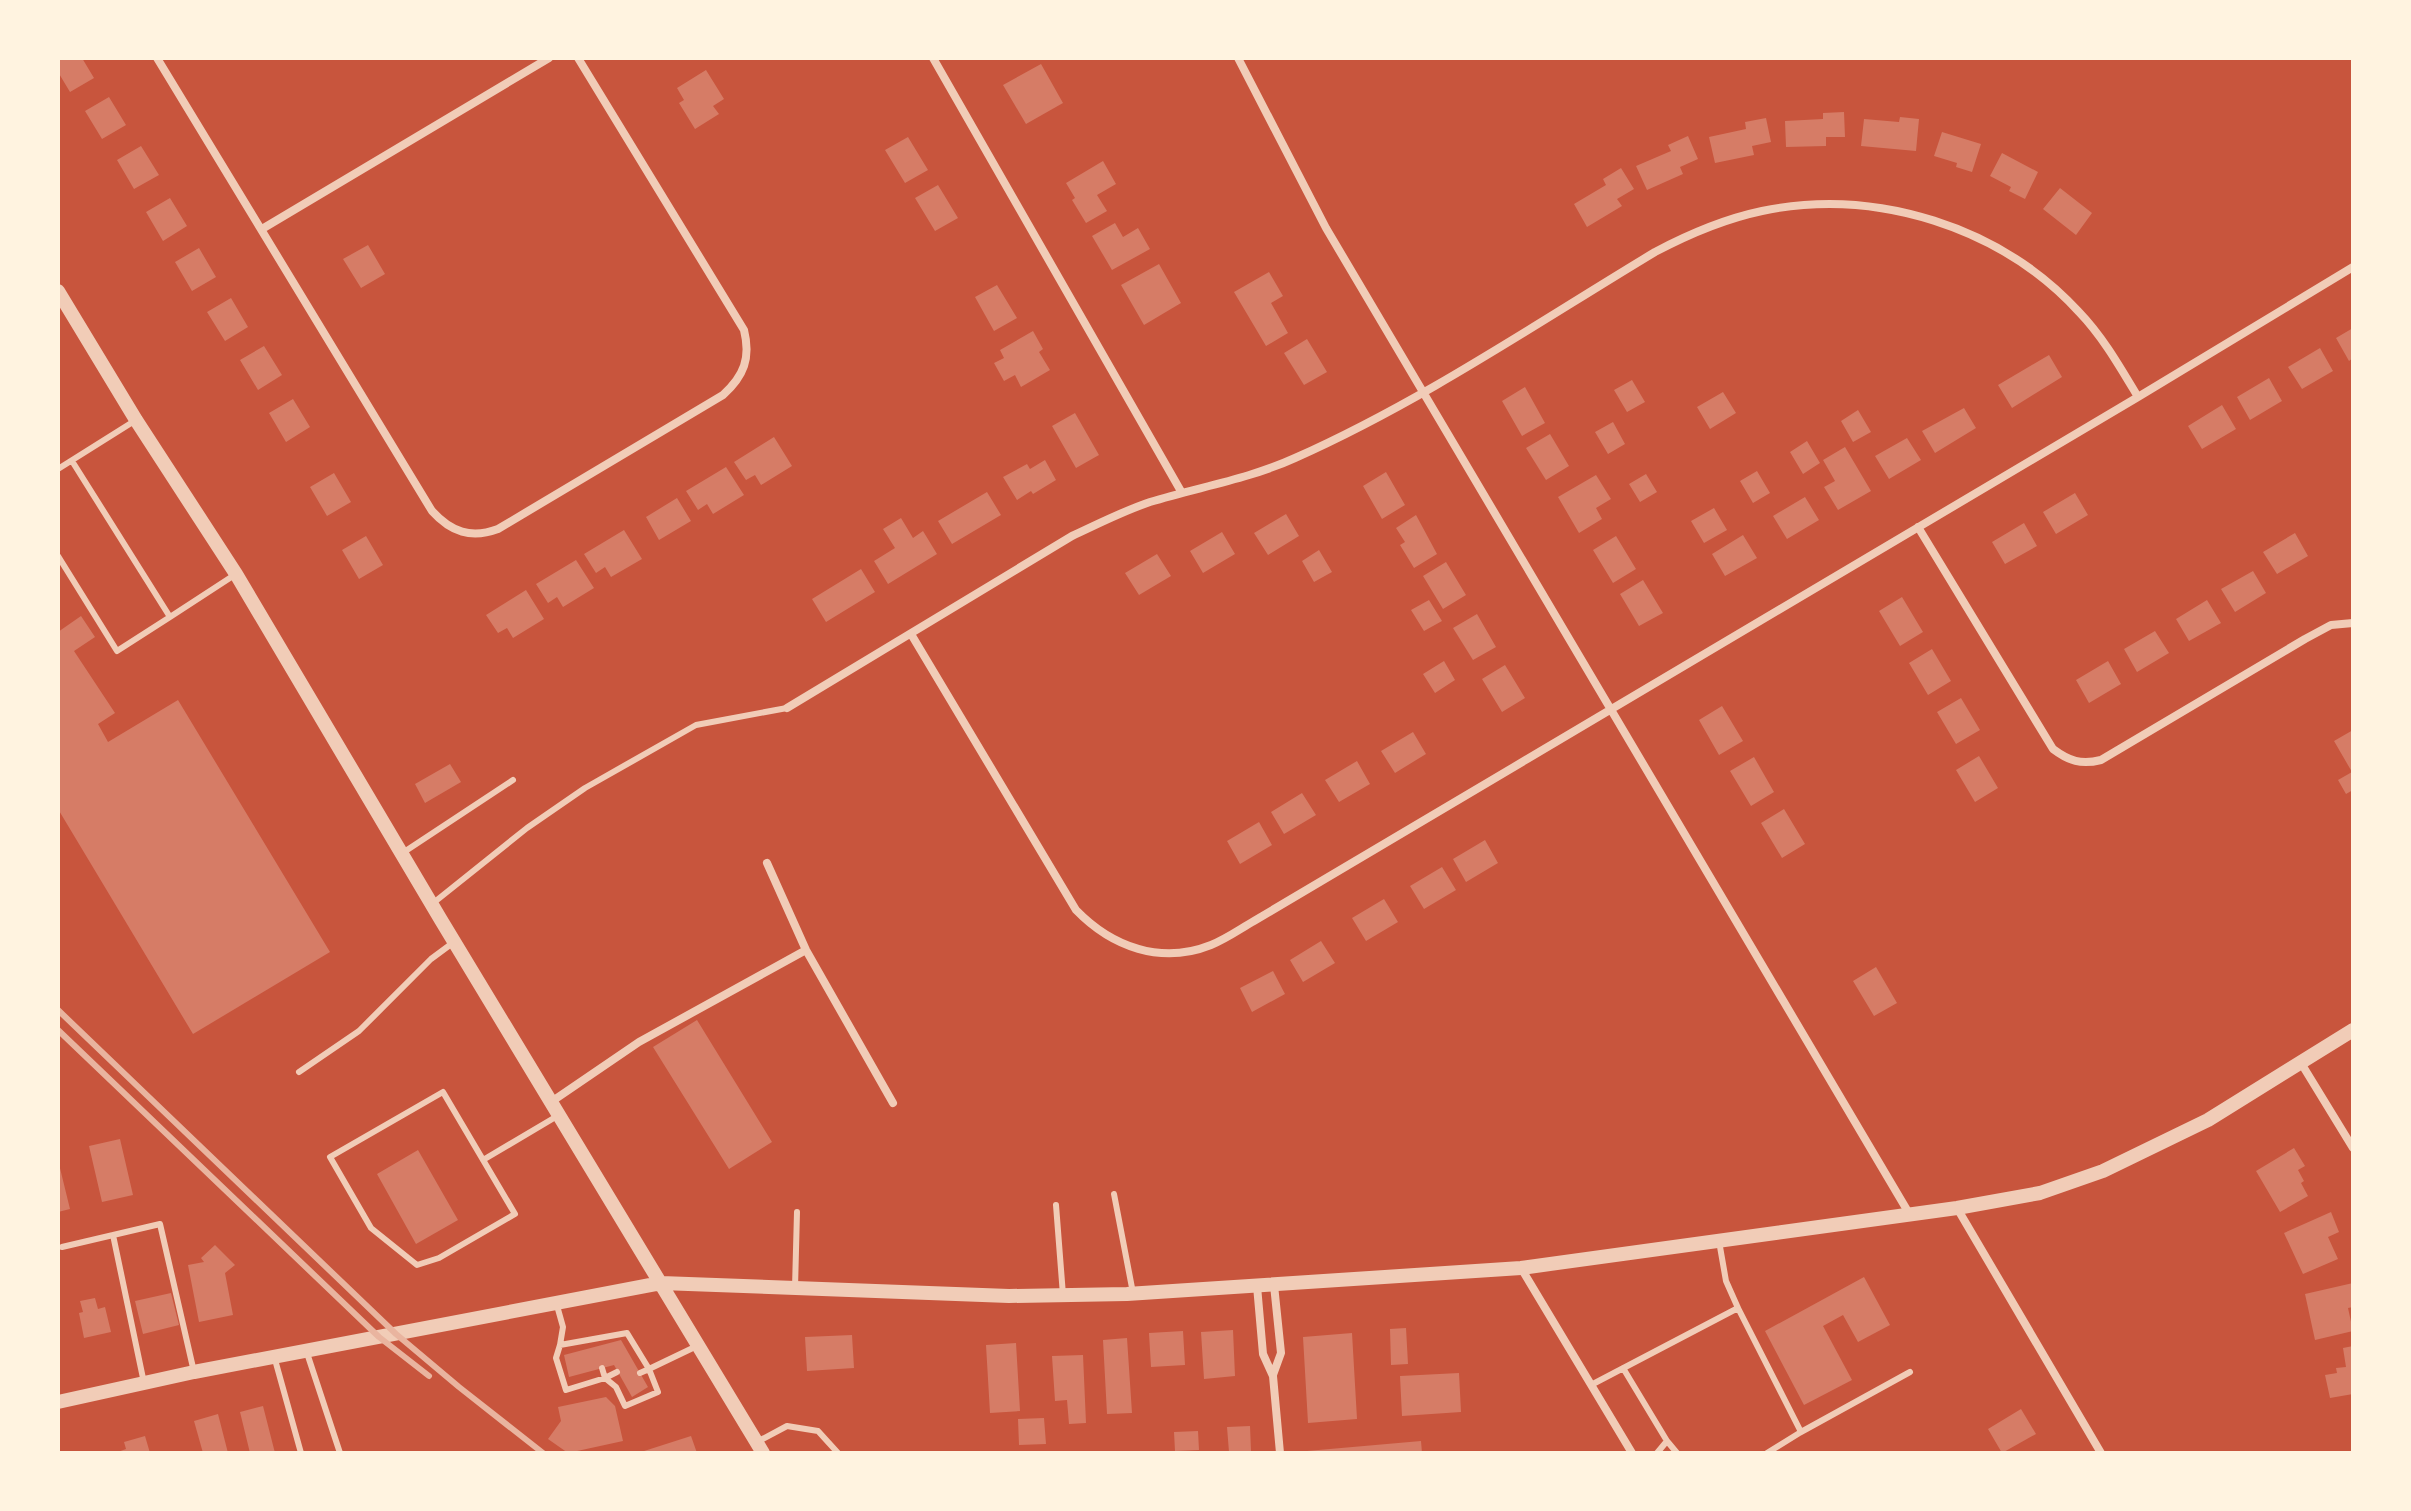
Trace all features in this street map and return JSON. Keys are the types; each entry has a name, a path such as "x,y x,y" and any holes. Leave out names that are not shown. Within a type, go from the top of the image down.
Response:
{"street":[{"path":"157,58 432,511 442,523 465,534 478,535 498,529 723,395 736,383 746,364 748,346 744,330 578,58"},
{"path":"262,229 549,58"},
{"path":"933,58 1182,493"},
{"path":"1238,58 1326,228 1910,1215"},
{"path":"787,708 1072,536 1109,517 1182,493 1235,480 1292,459 1423,393 1689,234 1763,211 1802,205 1885,208 1931,219 1976,236 2012,256 2050,283 2080,312 2111,352 2138,397"},
{"path":"911,634 1076,910 1091,925 1127,947 1151,953 1193,951 1213,944 2353,267"},
{"path":"58,291 136,420 236,574 431,904 760,1447"},
{"path":"1918,527 2053,749 2065,759 2077,762 2101,760 2305,639 2331,625 2353,623"},
{"path":"767,863 806,950 893,1103"},
{"path":"551,1102 639,1042 806,950"},
{"path":"58,1402 274,1356 661,1283 1009,1296 1257,1286 1521,1268 1957,1208 2040,1193 2103,1171 2208,1120 2353,1030"},
{"path":"2301,1063 2353,1148"},
{"path":"1957,1208 2101,1453"},
{"path":"1521,1268 1632,1453"},
{"path":"1273,1376 1281,1353 1274,1285"},
{"path":"1257,1286 1263,1354 1273,1376 1280,1453"}],"lane":[{"path":"58,469 136,420"},
{"path":"72,461 170,617"},
{"path":"58,556 117,651 236,574"},
{"path":"431,904 527,828 585,788 696,725 787,708"},
{"path":"401,854 513,780"},
{"path":"299,1072 359,1031 431,959 454,942"},
{"path":"443,1092 483,1160 515,1214 439,1258 417,1265 371,1228 330,1157 443,1092"},
{"path":"483,1160 559,1115"},
{"path":"1114,1194 1133,1293"},
{"path":"1056,1205 1063,1295"},
{"path":"795,1288 797,1212"},
{"path":"62,1247 160,1224 194,1372"},
{"path":"113,1235 144,1383"},
{"path":"1719,1241 1726,1281 1801,1432"},
{"path":"556,1302 563,1327 556,1358 566,1390 617,1372"},
{"path":"1591,1385 1738,1308"},
{"path":"560,1345 597,1342 627,1333 649,1369 658,1392 625,1406 616,1387 605,1378 602,1368"},
{"path":"581,1341 583,1350"},
{"path":"640,1373 697,1346"},
{"path":"306,1350 340,1453"},
{"path":"274,1356 301,1453"},
{"path":"634,1363 643,1358"},
{"path":"1623,1368 1677,1453"},
{"path":"587,1372 589,1383"},
{"path":"1767,1453 1910,1372"},
{"path":"616,1387 623,1382"},
{"path":"760,1447 787,1426 818,1431 838,1453"},
{"path":"1657,1453 1667,1441"}],"building":[{"path":"82,58 94,78 70,92 58,72 58,60"},
{"path":"1041,64 1063,103 1026,124 1003,85"},
{"path":"706,70 724,99 713,106 719,114 695,129 679,103 684,100 677,88"},
{"path":"109,97 126,125 102,139 85,111"},
{"path":"1844,112 1845,137 1826,137 1826,146 1786,147 1785,121 1823,119 1823,113"},
{"path":"1900,117 1919,119 1916,151 1861,146 1864,119 1899,122"},
{"path":"1766,118 1771,142 1752,146 1754,155 1715,163 1709,137 1746,129 1745,122"},
{"path":"1942,132 1981,144 1972,172 1956,167 1957,163 1934,156"},
{"path":"1688,136 1698,159 1680,167 1683,174 1647,190 1636,166 1671,151 1668,145"},
{"path":"908,137 928,170 905,183 885,150"},
{"path":"141,146 159,175 134,189 117,160"},
{"path":"2002,153 2038,172 2025,199 1990,176"},
{"path":"1103,161 1116,184 1097,195 1107,211 1086,223 1066,183"},
{"path":"1621,168 1634,189 1617,199 1622,206 1587,227 1574,204 1606,185 1603,179"},
{"path":"938,185 958,218 935,231 915,198"},
{"path":"2060,188 2092,213 2076,235 2043,209"},
{"path":"170,198 187,226 163,241 146,212"},
{"path":"1115,223 1123,237 1138,228 1150,249 1112,270 1092,236"},
{"path":"368,245 385,274 361,288 343,259"},
{"path":"199,248 216,277 192,291 175,262"},
{"path":"1159,264 1181,303 1144,325 1121,285"},
{"path":"1269,272 1283,296 1271,303 1288,333 1266,346 1234,292"},
{"path":"997,285 1017,318 994,331 975,297"},
{"path":"231,298 248,327 225,341 207,312"},
{"path":"2353,328 2353,358 2349,361 2336,338"},
{"path":"1033,331 1043,349 1039,352 1050,370 1021,387 1015,375 1004,381 994,363 1004,358 1000,350"},
{"path":"1307,339 1327,372 1304,385 1284,353"},
{"path":"264,346 282,375 258,390 240,360"},
{"path":"2320,348 2333,371 2302,389 2288,367"},
{"path":"2049,355 2062,377 2012,408 1998,385"},
{"path":"2269,378 2282,401 2250,420 2237,397"},
{"path":"1632,380 1645,402 1627,412 1614,390"},
{"path":"1525,387 1545,423 1522,436 1502,401"},
{"path":"1723,392 1736,413 1710,429 1697,407"},
{"path":"293,399 310,427 286,442 269,413"},
{"path":"2222,405 2236,429 2202,449 2188,426"},
{"path":"1964,408 1976,428 1935,453 1922,431"},
{"path":"1858,410 1871,432 1853,442 1841,421"},
{"path":"1075,413 1099,455 1076,468 1052,426"},
{"path":"1613,422 1625,444 1608,454 1595,432"},
{"path":"1550,434 1569,466 1546,480 1526,448"},
{"path":"774,437 792,466 761,485 755,475 746,480 734,462"},
{"path":"1907,438 1921,460 1889,479 1875,456"},
{"path":"1807,441 1820,463 1803,474 1790,452"},
{"path":"1845,447 1871,491 1838,510 1824,487 1835,481 1823,460"},
{"path":"1045,460 1056,480 1017,500 1003,477 1027,464 1030,469"},
{"path":"726,467 744,495 713,514 707,504 698,510 686,491"},
{"path":"1757,471 1770,493 1753,503 1740,481"},
{"path":"1386,472 1405,505 1382,519 1363,486"},
{"path":"334,473 351,502 327,516 310,487"},
{"path":"1646,474 1657,492 1640,502 1629,484"},
{"path":"1596,475 1611,499 1596,508 1602,519 1579,533 1558,497"},
{"path":"987,492 1001,515 952,544 938,521"},
{"path":"2075,493 2088,515 2056,534 2043,512"},
{"path":"1805,497 1819,520 1787,539 1773,516"},
{"path":"677,498 691,521 659,540 646,517"},
{"path":"1714,508 1727,530 1704,543 1691,521"},
{"path":"1286,514 1299,536 1268,555 1254,533"},
{"path":"1416,515 1437,554 1414,568 1400,545 1405,542 1396,528"},
{"path":"901,518 913,538 923,531 937,554 888,584 874,561 895,548 883,529"},
{"path":"2024,523 2037,546 2005,564 1992,542"},
{"path":"624,530 642,559 611,577 605,567 596,573 584,554"},
{"path":"1222,532 1235,554 1203,573 1190,551"},
{"path":"2295,533 2308,556 2277,574 2263,552"},
{"path":"1743,535 1757,558 1725,576 1712,554"},
{"path":"366,536 383,565 359,579 342,550"},
{"path":"1616,536 1636,569 1613,583 1593,550"},
{"path":"1319,550 1332,572 1314,582 1302,561"},
{"path":"1157,554 1171,576 1139,595 1125,573"},
{"path":"576,560 594,588 563,607 557,597 548,603 536,584"},
{"path":"1446,562 1466,595 1443,609 1423,576"},
{"path":"861,569 875,592 826,622 812,599"},
{"path":"2253,571 2266,593 2235,612 2221,589"},
{"path":"1643,580 1663,613 1639,626 1620,594"},
{"path":"526,590 544,619 513,638 507,628 498,633 486,615"},
{"path":"1902,597 1923,632 1900,646 1879,611"},
{"path":"1429,600 1442,621 1424,631 1411,610"},
{"path":"2207,600 2221,623 2189,641 2176,619"},
{"path":"1477,614 1496,647 1473,660 1453,628"},
{"path":"81,616 95,637 74,651 115,713 98,724 108,742 178,700 330,952 193,1034 58,809 58,632"},
{"path":"2155,631 2169,653 2137,672 2124,649"},
{"path":"1932,649 1951,681 1928,695 1909,663"},
{"path":"1444,661 1455,680 1435,693 1423,674"},
{"path":"2108,661 2121,684 2089,703 2076,680"},
{"path":"1505,665 1525,698 1502,712 1482,679"},
{"path":"1961,698 1980,730 1956,744 1937,712"},
{"path":"1722,706 1743,741 1719,755 1699,720"},
{"path":"2353,730 2353,790 2346,794 2338,780 2352,772 2334,741"},
{"path":"1413,732 1426,754 1395,773 1381,751"},
{"path":"1979,756 1998,788 1975,802 1956,770"},
{"path":"1754,757 1774,792 1751,806 1730,771"},
{"path":"1357,761 1370,784 1339,802 1325,780"},
{"path":"450,764 461,782 425,803 415,784"},
{"path":"1302,793 1316,815 1284,834 1271,812"},
{"path":"1784,809 1805,844 1782,858 1761,823"},
{"path":"1259,822 1272,845 1240,864 1227,841"},
{"path":"1485,840 1498,863 1466,882 1453,859"},
{"path":"1442,867 1456,890 1424,909 1410,886"},
{"path":"1384,899 1398,922 1366,941 1352,918"},
{"path":"1321,941 1335,963 1303,982 1290,960"},
{"path":"1876,967 1897,1003 1874,1016 1853,981"},
{"path":"1273,971 1285,994 1252,1012 1240,988"},
{"path":"697,1020 772,1142 729,1169 653,1047"},
{"path":"120,1139 133,1195 102,1202 89,1146"},
{"path":"2294,1148 2305,1166 2298,1170 2308,1196 2280,1212 2256,1171"},
{"path":"418,1150 458,1220 416,1244 377,1174"},
{"path":"58,1160 70,1209 58,1212"},
{"path":"2331,1212 2339,1232 2328,1237 2338,1259 2303,1274 2284,1233"},
{"path":"215,1245 235,1265 225,1273 233,1315 199,1322 188,1265 204,1262 201,1258"},
{"path":"1864,1277 1890,1325 1858,1342 1843,1315 1823,1326 1852,1380 1804,1405 1765,1331"},
{"path":"2353,1283 2353,1307 2348,1308 2353,1331 2315,1340 2305,1294"},
{"path":"171,1293 179,1325 143,1334 135,1301"},
{"path":"95,1298 98,1309 105,1307 111,1332 84,1338 80,1301"},
{"path":"1406,1328 1408,1364 1391,1365 1390,1329"},
{"path":"1233,1330 1235,1376 1204,1379 1201,1332"},
{"path":"1183,1331 1185,1365 1151,1367 1149,1333"},
{"path":"1352,1333 1357,1419 1308,1423 1303,1337"},
{"path":"852,1335 854,1368 807,1371 805,1337"},
{"path":"1127,1338 1132,1413 1107,1414 1103,1340"},
{"path":"621,1340 648,1387 632,1397 614,1365 569,1377 564,1355"},
{"path":"1016,1343 1020,1411 990,1413 986,1345"},
{"path":"2353,1346 2353,1394 2330,1398 2325,1375 2337,1373 2336,1368 2346,1367 2343,1348"},
{"path":"1083,1355 1086,1423 1069,1424 1067,1400 1055,1401 1052,1356"},
{"path":"1459,1373 1461,1412 1402,1416 1400,1376"},
{"path":"606,1397 615,1406 623,1441 568,1453 548,1439 561,1421 558,1407"},
{"path":"263,1406 275,1453 250,1453 240,1412"},
{"path":"2021,1409 2036,1434 2002,1453 1988,1429"},
{"path":"218,1414 228,1453 203,1453 194,1421"},
{"path":"1044,1418 1046,1444 1019,1445 1018,1419"},
{"path":"1250,1426 1251,1451 1229,1452 1227,1427"},
{"path":"1198,1431 1199,1450 1175,1451 1174,1432"},
{"path":"145,1436 150,1453 115,1453 126,1449 124,1442"},
{"path":"691,1436 697,1453 641,1453 641,1452"},
{"path":"1421,1441 1422,1453 1307,1453 1307,1451"}],"railway":[{"path":"58,1010 396,1334 543,1453"},
{"path":"58,1030 379,1337 429,1376"}]}
